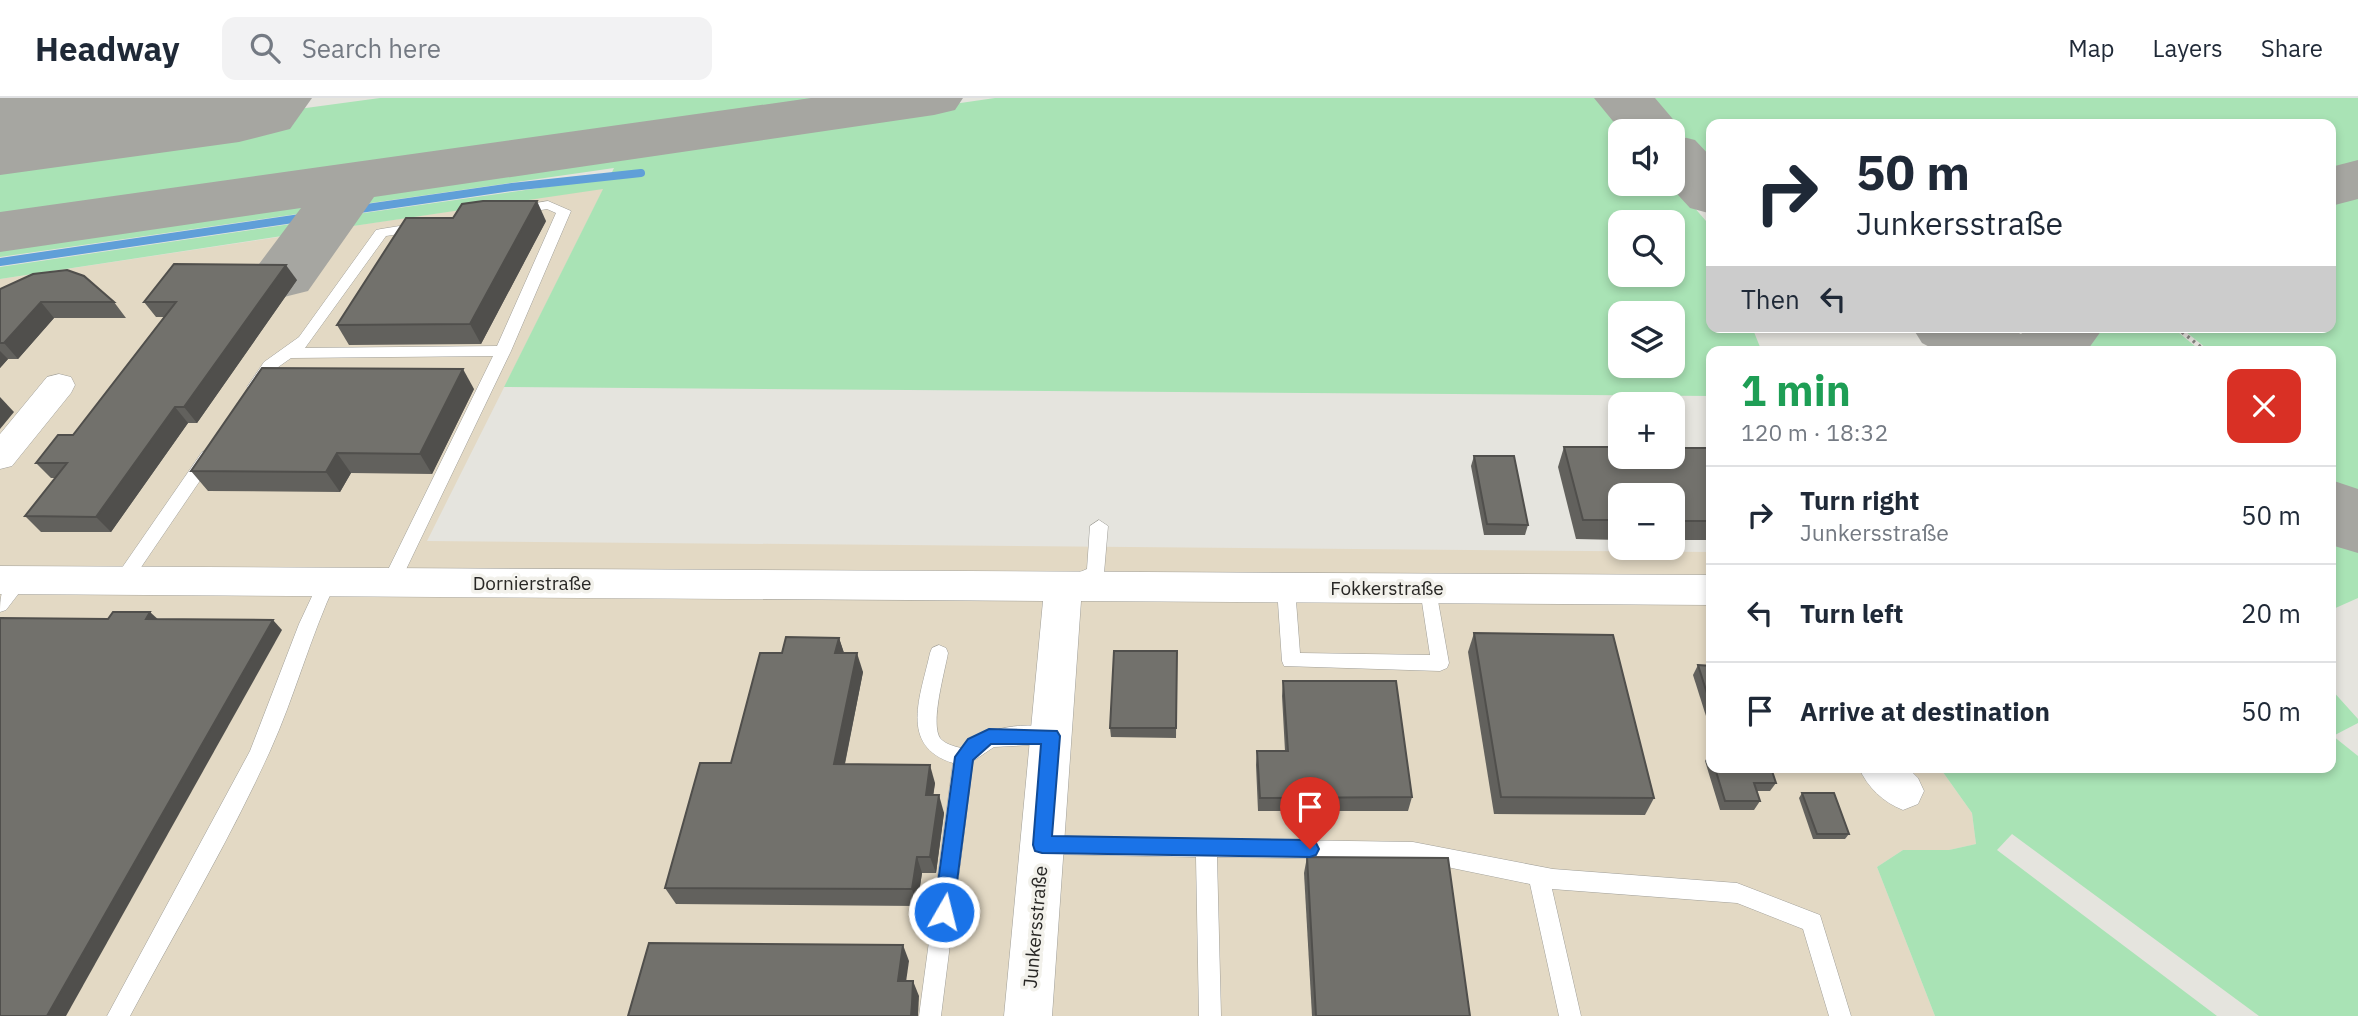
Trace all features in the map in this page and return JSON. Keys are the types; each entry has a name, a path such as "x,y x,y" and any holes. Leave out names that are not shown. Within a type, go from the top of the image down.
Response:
{"street":[{"path":"0,457 59,385"},
{"name":"Dornierstraße","path":"7,588 123,580 1063,586"},
{"name":"Fokkerstraße","path":"1063,586 1706,590"},
{"name":"Junkersstraße","path":"1028,1016 1063,586"}],"lane":[{"path":"391,582 483,379 503,351 564,211 548,205 496,214"},
{"path":"246,401 268,378 269,366 304,341 381,233 432,225"},
{"path":"287,353 503,351"},
{"path":"123,580 215,446"},
{"path":"1063,586 1095,573 1099,526"},
{"path":"118,1016 259,754 290,682 307,621 327,582"},
{"path":"1286,588 1291,661 1440,663 1430,589"},
{"path":"939,653 927,726 931,740 940,750 964,757"},
{"path":"930,1016 964,757 975,745 989,737 1051,736"},
{"path":"1042,845 1413,851 1539,877 1737,893 1811,922 1840,1016"},
{"path":"1206,846 1210,1016"},
{"path":"1539,877 1570,1016"}],"path":[{"path":"2183,333 2200,346"}],"shaded area":[{"path":"604,188 427,541 1608,551 1608,560 1685,560 1685,552 1706,552 1706,773 1944,773 1972,813 1976,844 1949,850 1903,850 1877,867 1935,1016 0,1016 0,279"}],"green space":[{"path":"0,98 93,98 0,110"},
{"path":"380,98 871,98 0,222 0,149"},
{"path":"995,98 1597,98 1615,119 1608,119 1608,196 1684,196 1706,221 1706,333 1754,333 1760,346 1706,346 1706,396 1685,396 1685,392 1608,392 1608,395 504,387 603,189 333,229 343,216 609,178 614,168 350,206 361,190"},
{"path":"1649,98 2358,98 2358,165 2336,172 2336,119 1706,119 1706,160 1685,137 1685,119 1668,119"},
{"path":"2358,194 2358,510 2336,499 2336,346 2204,346 2187,333 2336,333 2336,201"},
{"path":"330,195 318,211 0,257 0,243"},
{"path":"311,221 302,233 0,279 0,267"},
{"path":"2092,333 2179,333 2195,346 2080,346"},
{"path":"2336,525 2358,536 2358,598 2336,608"},
{"path":"2336,695 2358,719 2358,723 2336,734"},
{"path":"2336,738 2358,756 2358,1016 2259,1016 2012,834 1997,850 2217,1016 1935,1016 1877,867 1903,850 1949,850 1976,844 1972,813 1944,773 2336,773"}],"building":[{"path":"483,201 537,201 470,324 337,325 406,218 453,218 462,204"},
{"path":"174,264 286,265 184,407 175,407 96,517 25,516 67,463 36,463 58,435 73,435 176,302 144,302"},
{"path":"67,270 84,276 114,302 41,302 4,343 0,343 0,289 33,274"},
{"path":"262,368 463,369 420,454 337,453 326,472 191,471"},
{"path":"1564,447 1608,447 1608,469 1685,469 1685,448 1706,448 1706,521 1685,521 1685,483 1608,483 1608,520 1583,520"},
{"path":"1474,456 1514,456 1528,525 1487,524"},
{"path":"113,612 150,612 146,619 273,620 47,1016 0,1016 0,618 108,619"},
{"path":"1474,633 1613,635 1654,798 1501,797"},
{"path":"786,637 839,638 835,653 857,653 834,764 930,765 926,795 939,795 930,857 917,857 912,889 665,888 700,763 731,763 760,653 782,653"},
{"path":"1114,651 1177,651 1176,728 1110,728"},
{"path":"1698,665 1706,666 1706,690"},
{"path":"1283,681 1396,681 1412,797 1260,798 1257,751 1288,751"},
{"path":"1717,773 1773,773 1776,783 1754,783 1760,801 1725,801"},
{"path":"1802,793 1834,793 1849,834 1817,834"},
{"path":"1307,857 1448,858 1470,1016 1316,1016"},
{"path":"649,943 903,945 898,981 913,981 911,1016 628,1016"}],"waterway":[{"path":"346,211 512,187 641,173"},
{"path":"0,262 314,216"}],"taxiway":[{"path":"0,232 934,98"},
{"path":"1623,98 1642,119"},
{"path":"1685,166 1706,189"},
{"path":"2336,186 2358,179"},
{"path":"284,276 353,182"},
{"path":"1959,333 1987,346"},
{"path":"2051,346 2063,333"},
{"path":"2336,512 2358,523"}],"runway":[{"path":"0,130 239,98"}],"route":[{"path":"944,912 964,757 975,745 989,737 1051,736 1042,845 1310,849"}]}
